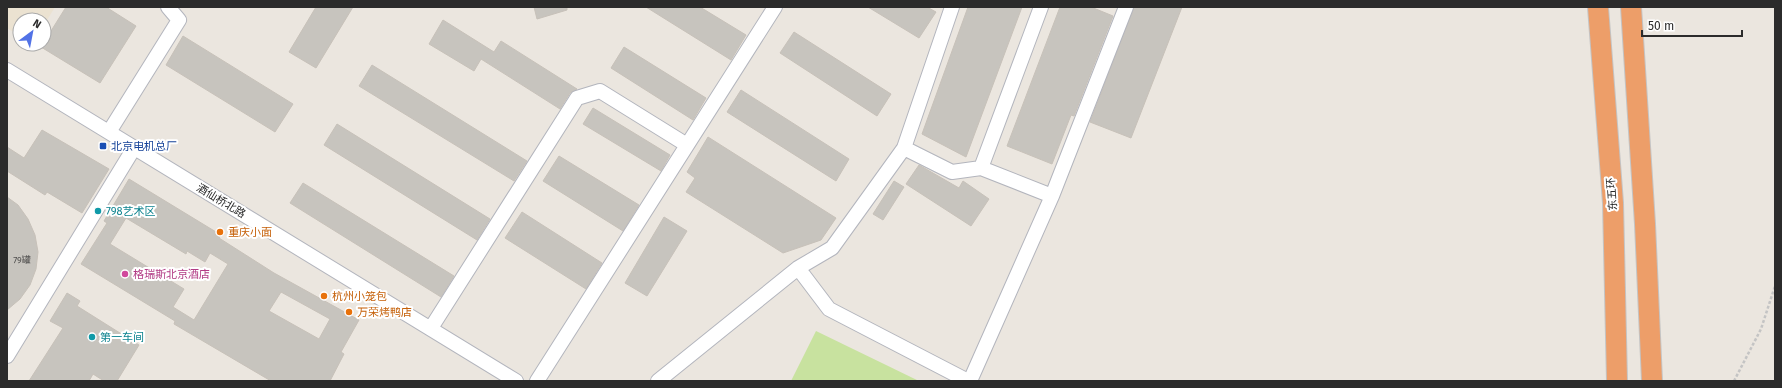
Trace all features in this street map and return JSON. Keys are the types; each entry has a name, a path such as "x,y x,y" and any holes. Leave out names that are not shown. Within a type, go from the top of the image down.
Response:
{"highway":[{"name":"东五环","path":"1598,7 1613,203 1617,381"},
{"path":"1631,7 1645,224 1652,381"}],"street":[{"path":"109,132 179,20 168,7"},
{"path":"537,381 775,7"},
{"path":"658,381 798,268 832,248 904,148 952,7"},
{"path":"981,168 1041,7"},
{"path":"798,268 829,309 969,381 1052,196 1126,7"},
{"name":"酒仙桥北路","path":"7,70 516,381"},
{"path":"431,328 577,98 600,91 687,145"},
{"path":"7,356 134,148"},
{"path":"904,148 952,172 981,168 1052,196"}],"path":[{"path":"1734,381 1761,329 1775,286"}],"shaded area":[{"path":"7,7 55,7 52,12 12,12 12,31 7,28"}],"green space":[{"path":"816,331 919,381 791,381"}],"building":[{"path":"66,7 106,7 136,26 100,83 49,52 52,52 52,29"},
{"path":"316,7 353,7 316,68 289,52"},
{"path":"534,7 567,7 567,10 537,19"},
{"path":"646,7 700,7 746,35 731,60"},
{"path":"868,7 927,7 936,12 919,38"},
{"path":"968,7 1022,7 966,157 922,134"},
{"path":"1060,7 1091,7 1113,16 1074,116 1071,115 1052,164 1007,146"},
{"path":"1134,7 1182,7 1131,138 1090,122"},
{"path":"443,20 494,52 501,41 577,89 570,93 560,109 481,59 474,71 429,44"},
{"path":"794,32 891,94 877,116 780,53"},
{"path":"183,36 293,104 275,132 166,65"},
{"path":"624,47 706,98 693,120 611,68"},
{"path":"372,65 527,161 514,181 359,86"},
{"path":"741,90 849,159 836,181 727,112"},
{"path":"593,108 670,155 661,171 583,124"},
{"path":"337,124 490,219 477,240 324,145"},
{"path":"42,130 109,169 82,213 47,192 45,195 7,171 7,147 24,158"},
{"path":"708,137 836,218 821,240 783,253 686,192 695,178 687,172"},
{"path":"559,156 639,205 623,231 543,181"},
{"path":"919,165 959,188 963,181 989,199 971,226 906,184"},
{"path":"129,179 221,235 219,238 274,273 359,320 341,352 344,354 330,381 271,381 174,324 175,321 81,264 107,223 104,221","holes":["126,218 186,254 187,251 205,262 210,253 228,264 194,320 173,307 184,289 110,244","281,292 330,319 319,339 269,311"]},
{"path":"894,181 904,187 883,220 873,214"},
{"path":"303,183 454,276 441,297 290,203"},
{"path":"7,197 18,205 28,219 35,235 38,252 36,269 30,285 20,299 7,310"},
{"path":"522,212 602,263 586,289 505,238"},
{"path":"664,217 687,231 647,296 625,283"},
{"name":"第一车间","path":"67,293 80,301 77,306 139,345 117,381 104,381 93,374 89,381 29,381 63,328 50,321"}],"place":[{"name":"北京电机总厂","path":"103,146"},
{"name":"798艺术区","path":"98,211"},
{"name":"重庆小面","path":"220,232"},
{"name":"格瑞斯北京酒店","path":"125,274"},
{"name":"杭州小笼包","path":"324,296"},
{"name":"万荣烤鸭店","path":"349,312"},
{"name":"第一车间","path":"92,337"}]}
